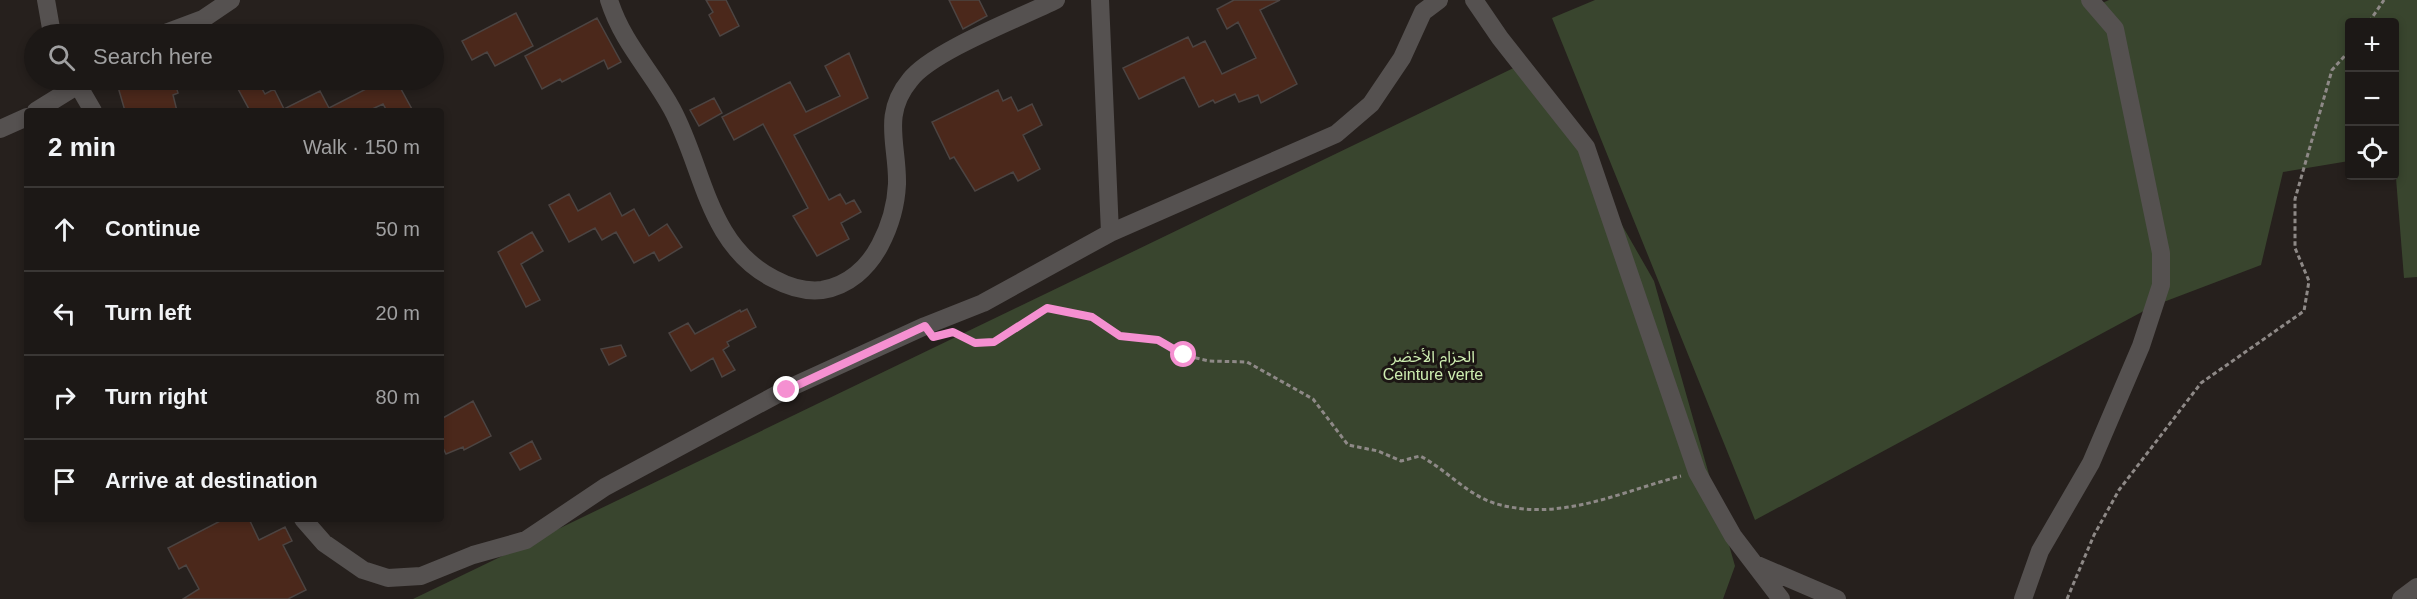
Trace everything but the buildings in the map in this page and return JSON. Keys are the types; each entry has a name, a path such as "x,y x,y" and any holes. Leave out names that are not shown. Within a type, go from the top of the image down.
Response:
{"street":[{"path":"46,0 50,24"},
{"path":"190,24 203,19 231,0"},
{"path":"609,0 633,51 671,108 688,144 706,198 733,245 768,276 797,289 814,291 830,289 859,273 871,260 882,240 896,197 893,117 902,91 910,79 932,60 1056,0"},
{"path":"1100,0 1110,233"},
{"path":"306,522 324,543 363,570 388,578 421,576 474,555 526,540 605,487 787,390 925,326 983,303 1110,233 1336,134 1371,104 1402,58 1423,12 1439,0"},
{"path":"1474,0 1500,38 1532,75 1586,147 1697,472 1751,562 1781,599"},
{"path":"2023,599 2040,551 2091,463 2141,346 2161,285 2161,253 2115,29 2090,0"},
{"path":"40,108 67,90"},
{"path":"84,90 92,108"},
{"path":"0,129 24,118"},
{"path":"1751,562 1837,599"},
{"path":"2401,599 2417,587"}],"path":[{"path":"2372,18 2384,0"},
{"path":"2067,599 2094,535 2119,490 2201,383 2304,310 2309,281 2295,248 2295,199 2332,70 2345,55"},
{"path":"953,332 975,343 994,342 1047,308 1092,317 1120,336 1158,340 1184,355 1209,361 1247,362 1313,399 1348,445 1378,451 1401,461 1420,456 1440,466 1472,492 1497,504 1545,510 1597,502 1697,472"}],"green space":[{"path":"1595,0 2094,0 2100,4 2109,0 2417,0 2417,277 2404,278 2396,180 2399,180 2399,18 2345,18 2345,162 2283,172 2261,265 2153,306 1755,520 1552,18"},
{"name":"الحزام الأخضر Ceinture verte","path":"1528,61 1654,281 1735,566 1723,599 413,599"}],"route":[{"path":"787,390 925,326 933,337 953,332 975,343 994,342 1028,318 1047,308 1092,317 1120,336 1158,340 1184,355"}]}
